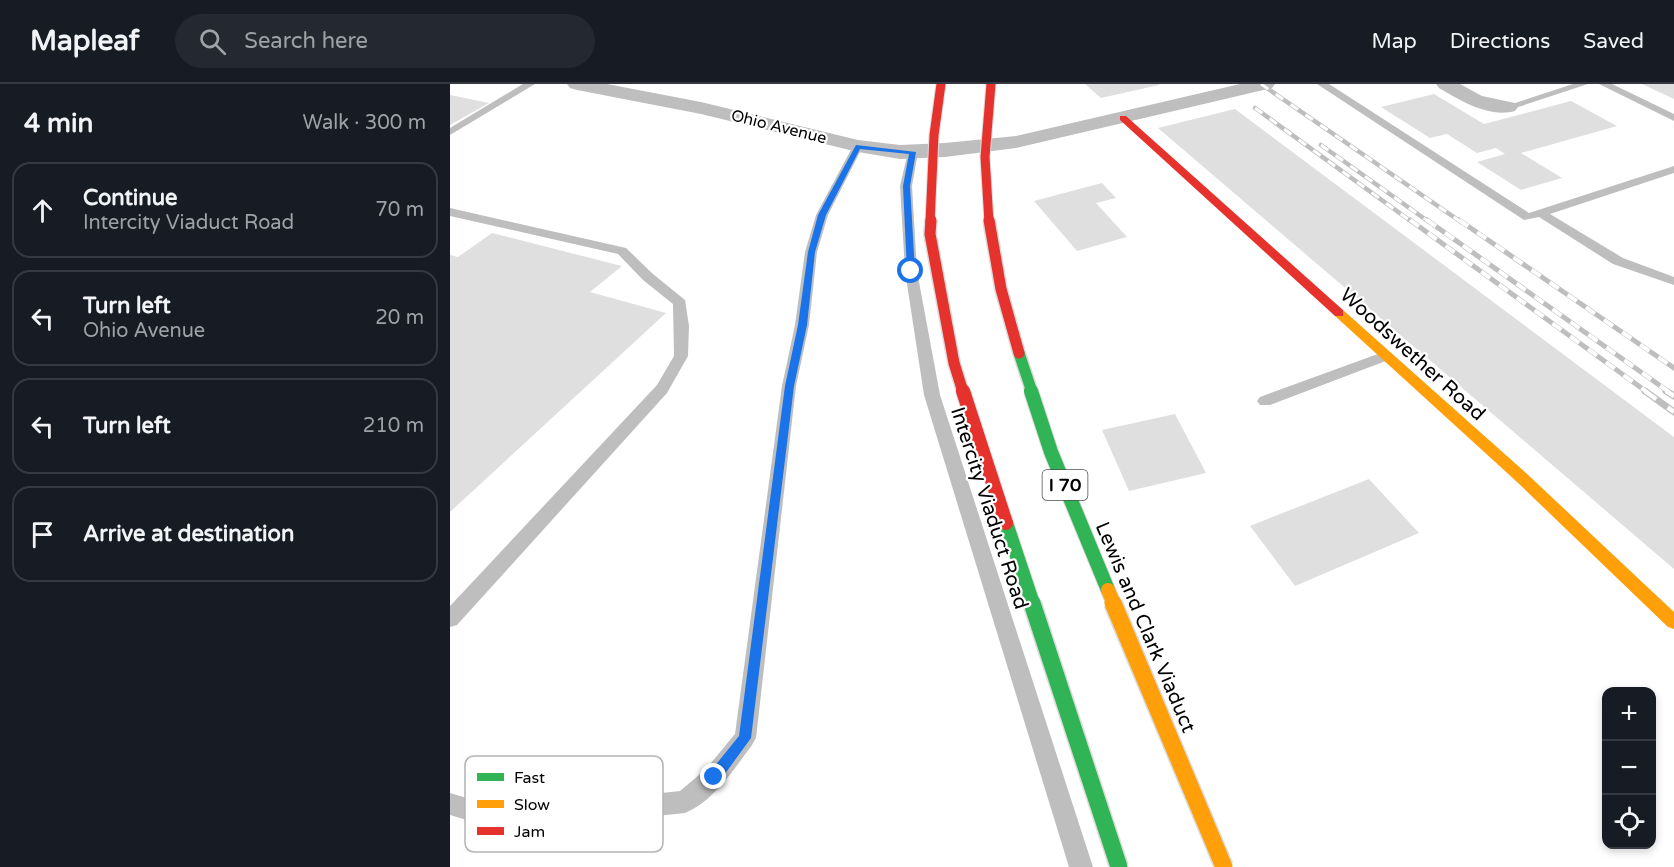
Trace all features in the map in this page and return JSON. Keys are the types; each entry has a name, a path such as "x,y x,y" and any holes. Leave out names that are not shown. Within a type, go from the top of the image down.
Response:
{"main road":[{"path":"941,84 934,135 930,234 954,363 1119,867"},
{"name":"Lewis and Clark Viaduct","path":"991,84 985,180 993,249 1013,335 1051,452 1224,867"},
{"name":"Woodswether Road","path":"1123,118 1521,477 1674,622"}],"street":[{"name":"Ohio Avenue","path":"577,84 701,108 858,146 900,153 1016,142 1265,84"},
{"path":"1446,84 1476,101 1508,107"}],"lane":[{"path":"450,132 530,84"},
{"path":"1322,84 1528,217 1674,169"},
{"path":"1508,107 1583,84"},
{"path":"1604,84 1674,118"},
{"path":"663,804 685,802 714,777 745,738 789,386 802,325 811,252 822,215 858,146"},
{"name":"Intercity Viaduct Road","path":"913,152 906,186 911,271 932,395 1081,867"},
{"path":"450,212 622,251 648,277 680,303 682,326 681,356 662,389 450,618"},
{"path":"1540,213 1618,261 1674,281"},
{"path":"1265,401 1386,356"},
{"path":"450,804 465,809"}],"building":[{"path":"1085,84 1159,84 1159,85 1101,98"},
{"path":"1642,84 1674,84 1674,99"},
{"path":"1434,94 1484,124 1571,101 1617,126 1521,153 1562,178 1521,190 1477,162 1505,154 1496,148 1477,153 1447,134 1430,138 1381,107"},
{"path":"450,95 489,103 450,125"},
{"path":"1235,109 1674,437 1674,569 1158,128"},
{"path":"1102,183 1116,198 1096,203 1127,237 1077,251 1034,201"},
{"path":"492,233 622,266 590,292 666,313 450,512 450,255 458,257"},
{"path":"1175,414 1206,473 1129,491 1102,430"},
{"path":"1369,479 1419,533 1295,586 1250,526"}],"railway":[{"path":"1261,84 1461,222"},
{"path":"1255,108 1412,222"},
{"path":"1321,145 1429,222"},
{"path":"1410,220 1647,392"},
{"path":"1427,220 1669,392"},
{"path":"1459,220 1674,368"},
{"path":"1645,391 1674,412"},
{"path":"1666,391 1674,396"}],"traffic: slow":[{"path":"1339,313 1521,477 1674,622"},
{"path":"1108,590 1224,867"}],"traffic: jam":[{"path":"941,84 934,135 930,234 954,363 1006,523"},
{"path":"991,84 985,145 989,224 996,268 1019,353"},
{"path":"1123,118 1339,313"}],"traffic: fast":[{"path":"1019,353 1051,452 1108,590"},
{"path":"1006,523 1119,867"}],"route":[{"path":"714,777 745,738 789,386 802,325 811,252 822,215 858,146 900,153 913,152 906,186 911,271"}]}
